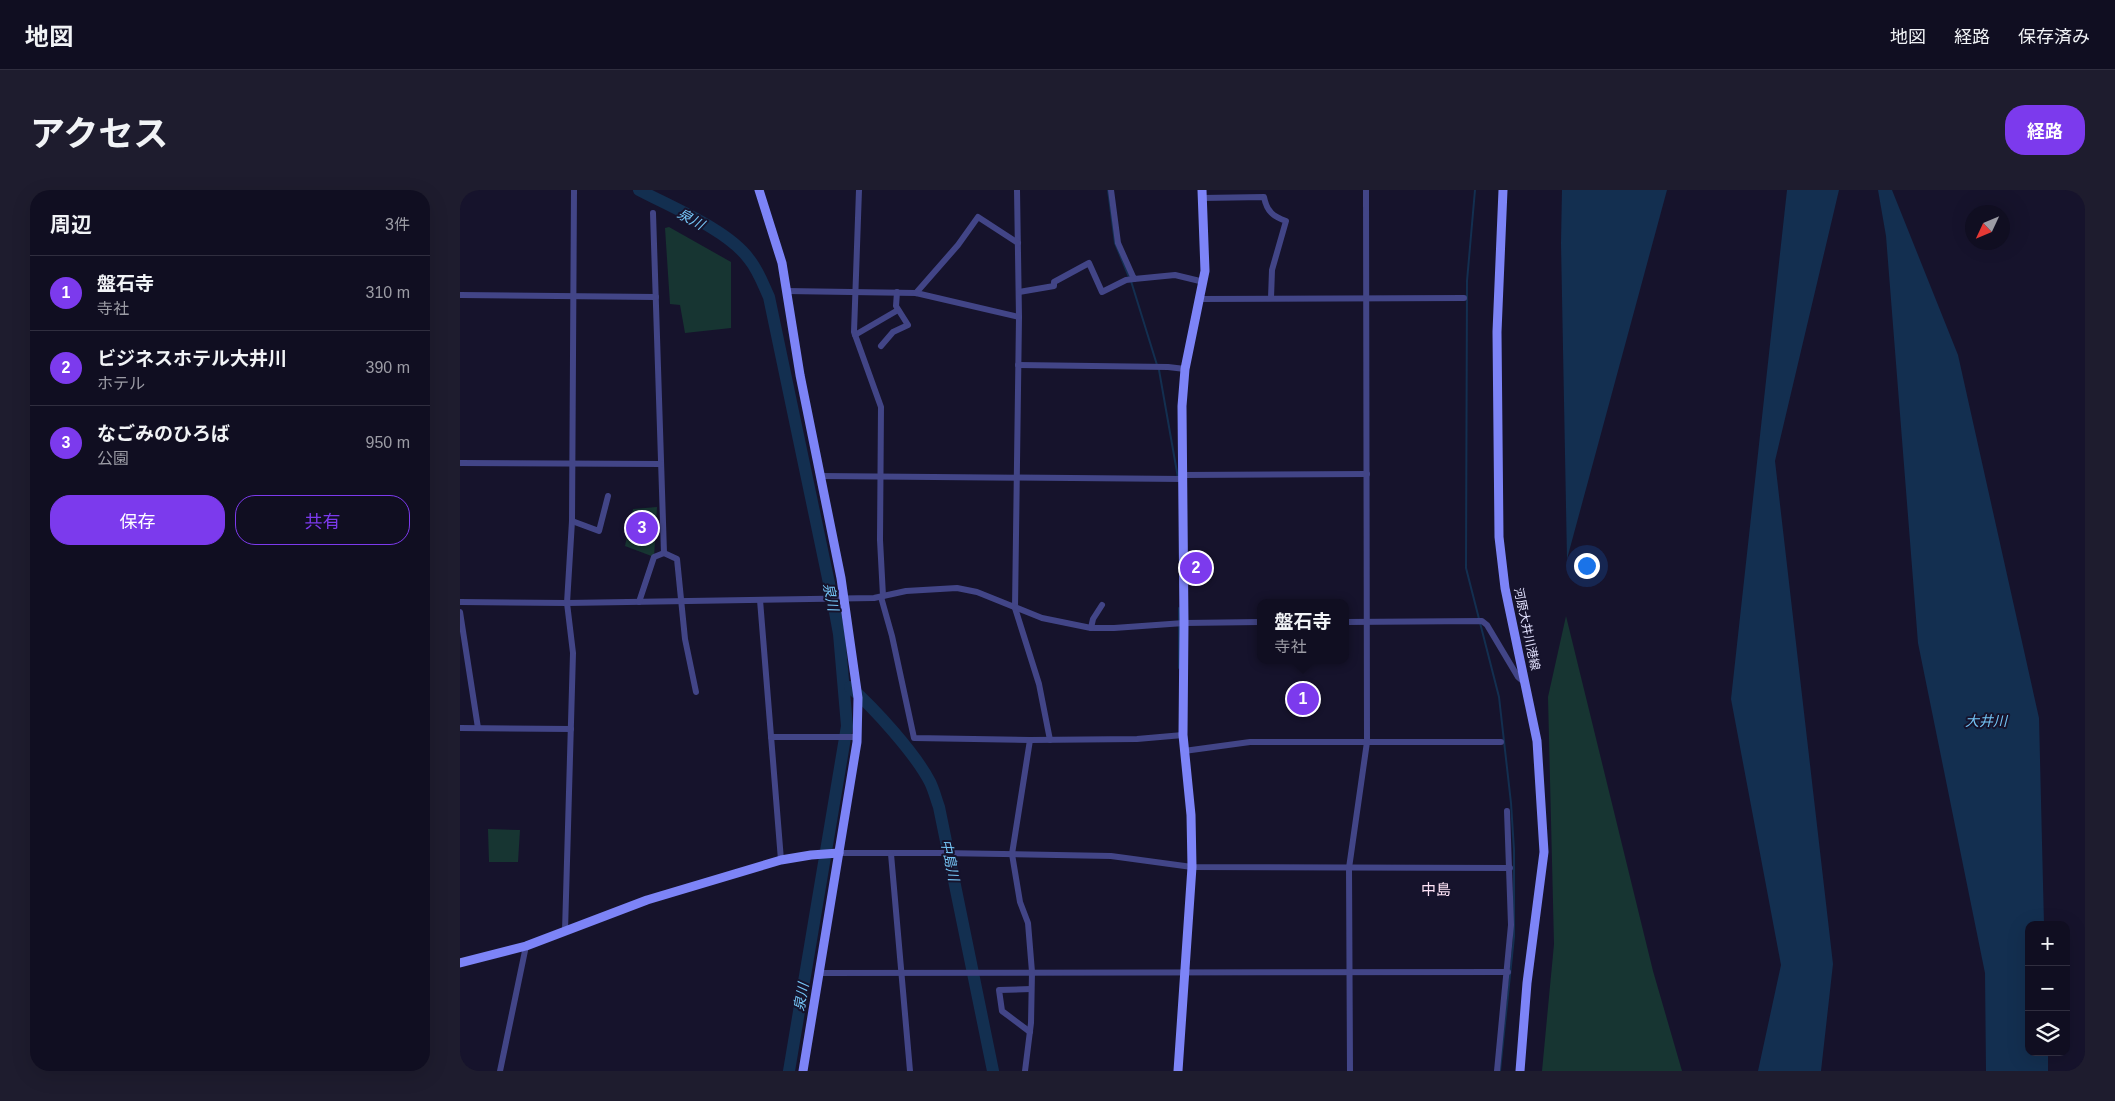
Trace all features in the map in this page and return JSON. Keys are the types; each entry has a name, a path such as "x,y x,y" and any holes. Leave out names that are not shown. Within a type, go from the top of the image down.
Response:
{"street":[{"path":"565,931 573,653 567,603 573,463 574,190"},
{"path":"759,190 782,263 786,297 844,599 858,698 857,737 803,1071"},
{"path":"859,190 855,335 881,406 882,597 914,738 1050,740 1137,739 1183,735"},
{"path":"1017,190 1019,317 1015,608 1039,684 1050,740"},
{"path":"1111,190 1118,243 1131,279"},
{"path":"1350,1071 1349,868 1367,742 1366,190"},
{"name":"河原大井川港線","path":"1503,190 1497,332 1499,538 1505,588 1537,741 1544,852 1527,983 1520,1071"},
{"path":"1178,1071 1192,867 1191,815 1183,735 1180,478 1185,369 1205,271 1202,194 1264,197 1266,208 1274,217 1286,221 1272,270 1271,298"},
{"path":"653,213 664,553"},
{"path":"916,293 958,245 978,217 1018,243"},
{"path":"1019,292 1054,286 1054,282 1089,263 1102,292 1131,279 1175,275 1204,282"},
{"path":"786,291 916,293 1019,317"},
{"path":"881,346 893,332 908,325 896,306 897,292"},
{"path":"460,295 656,297"},
{"path":"1200,298 1464,298"},
{"path":"855,335 898,310"},
{"path":"1018,365 1185,369"},
{"path":"460,463 661,464"},
{"path":"820,476 1180,478 1367,474"},
{"path":"572,521 599,531 608,496"},
{"path":"639,602 654,557 664,553 677,559 683,601 685,639 696,692"},
{"path":"460,602 567,603 844,599 882,597 906,591 958,588 977,592 1042,618 1091,628 1181,623 1257,622"},
{"path":"760,600 781,860"},
{"path":"1091,628 1093,619 1102,605"},
{"path":"460,612 478,728"},
{"path":"1349,622 1478,621 1487,625 1518,677 1525,684"},
{"path":"460,728 571,729"},
{"path":"771,737 857,737"},
{"path":"1025,1071 1030,1032 1032,972 1028,922 1020,902 1012,854 1030,740"},
{"path":"1184,751 1250,742 1501,742"},
{"path":"1497,1071 1511,925 1507,811"},
{"path":"460,963 526,946 647,900 781,860 811,855 941,852 955,854 1111,856 1192,867 1510,868"},
{"path":"891,854 910,1071"},
{"path":"500,1071 526,946"},
{"path":"819,972 901,974 968,971 1185,973 1508,972"},
{"path":"1030,1032 1002,1011 999,990 1031,989"}],"green space":[{"path":"669,227 731,262 731,328 685,333 680,305 670,304 665,228"},
{"path":"657,507 654,557 625,546 633,509"},
{"path":"1566,616 1653,971 1682,1071 1542,1071 1554,944 1548,697"},
{"path":"488,829 520,830 518,862 489,862"}],"water":[{"path":"1562,190 1667,190 1567,559 1561,243"},
{"path":"1787,190 1839,190 1775,461 1833,964 1821,1071 1758,1071 1781,965 1731,699"},
{"name":"大井川","path":"1878,190 1892,190 1958,355 2039,718 2044,921 2025,921 2025,1056 2048,1056 2048,1071 1986,1071 1985,973 1918,643 1886,236"}],"waterway":[{"name":"泉川","path":"639,190 698,220 740,248 755,268 769,297 839,634 847,726 789,1071"},
{"path":"1108,190 1115,243 1129,277"},
{"path":"1475,190 1467,281 1466,568 1499,697 1511,803 1514,850 1514,937 1500,1071"},
{"path":"1131,281 1157,365"},
{"path":"1159,370 1178,478"},
{"path":"1179,608 1179,621"},
{"path":"1179,625 1179,668"},
{"name":"中島川","path":"850,687 882,719 915,758 933,788 939,807 993,1071"}],"place":[{"name":"なごみのひろば","path":"642,528"},
{"name":"ビジネスホテル大井川","path":"1196,568"},
{"name":"盤石寺","path":"1303,699"}],"district":[{"name":"中島","path":"1436,889"}]}
